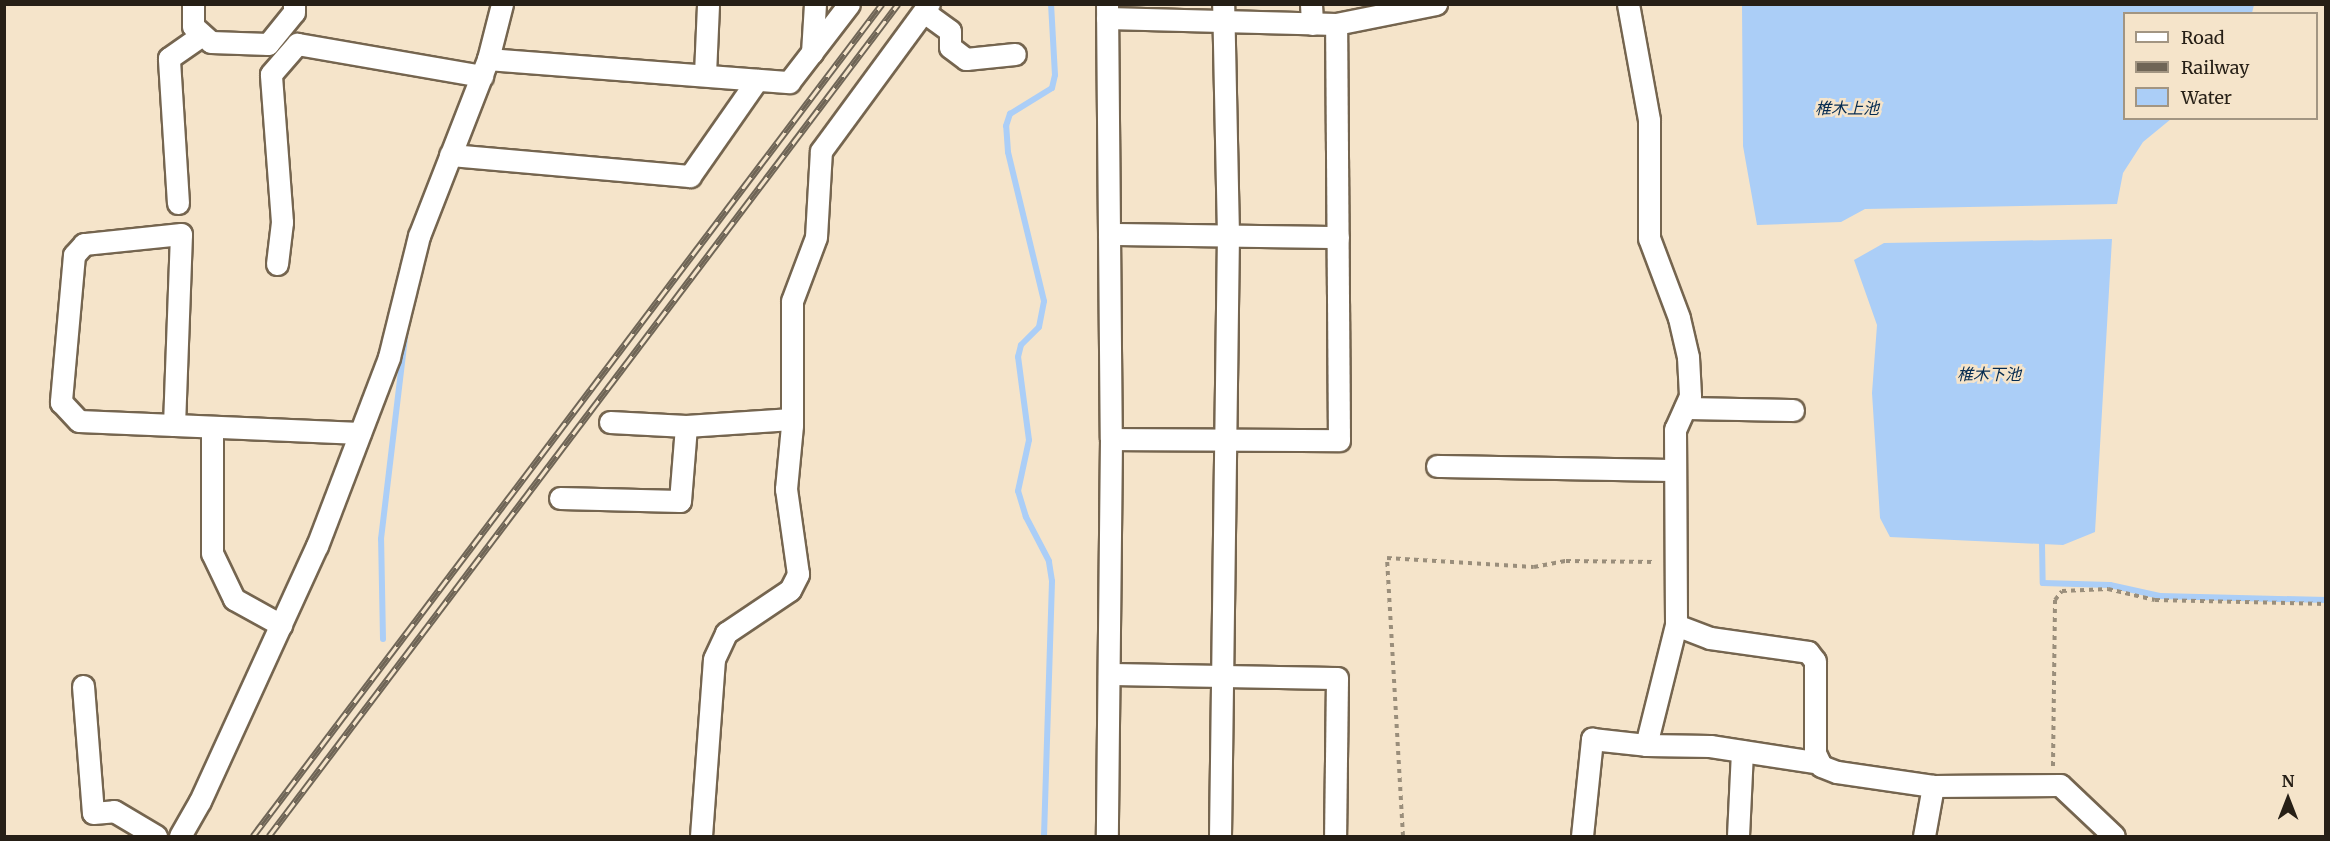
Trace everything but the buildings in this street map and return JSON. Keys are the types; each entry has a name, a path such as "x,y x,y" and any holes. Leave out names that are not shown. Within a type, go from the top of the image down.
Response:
{"street":[{"path":"193,4 193,26 211,42 268,44 294,12 294,4"},
{"path":"180,837 317,546 389,357 419,236 456,155 490,64 502,4"},
{"path":"705,74 708,4"},
{"path":"813,53 815,4"},
{"path":"277,264 282,222 271,74 297,44 490,64 705,74 789,82 849,4"},
{"path":"1107,837 1111,439 1107,11 1311,14 1336,24 1436,4"},
{"path":"1628,4 1649,120 1649,238 1679,318 1688,357 1690,396 1676,429 1676,625 1646,746"},
{"path":"701,837 714,659 726,633 790,590 798,574 786,489 792,419 792,301 816,237 821,151 927,8 950,31 950,47 966,59 1015,54"},
{"path":"1220,837 1228,235 1224,12"},
{"path":"1111,439 1339,440 1336,24"},
{"path":"178,203 169,58 202,35"},
{"path":"273,38 290,52"},
{"path":"456,155 690,176 757,80"},
{"path":"174,425 181,234 84,244 74,255 61,402 79,421 360,433"},
{"path":"1109,234 1338,237"},
{"path":"1685,408 1793,410"},
{"path":"610,422 686,426 792,419"},
{"path":"560,498 680,501 686,426"},
{"path":"213,427 212,553 234,599 281,626"},
{"path":"1437,466 1676,470"},
{"path":"1676,625 1710,638 1808,652 1815,661 1815,753 1820,763"},
{"path":"1109,674 1337,678 1335,837"},
{"path":"82,686 93,813 114,811 156,837"},
{"path":"1582,837 1592,739 1646,746 1742,751 1820,763 1837,772 1933,786 2060,785 2114,837"},
{"path":"1738,837 1742,751"},
{"path":"1924,837 1933,786"}],"path":[{"path":"1403,837 1387,558 1534,567 1566,561 1676,563"},
{"path":"2060,785 2053,774 2055,600 2062,591 2108,589 2155,600 2325,604"}],"water":[{"name":"椎木上池","path":"1742,4 2254,5 2252,12 2123,12 2123,120 2170,120 2143,142 2123,173 2117,204 1865,209 1841,222 1757,225 1743,146"},
{"name":"椎木下池","path":"2112,239 2095,532 2063,545 1890,537 1880,518 1872,393 1877,325 1854,260 1884,243"}],"waterway":[{"path":"1044,836 1052,581 1049,561 1026,517 1018,491 1029,440 1018,357 1021,345 1039,327 1044,301 1008,152 1006,126 1010,114 1052,88 1055,75 1051,4"},
{"path":"383,639 381,539 406,330"},
{"path":"2042,544 2043,583 2110,585 2160,596 2326,600"}],"railway":[{"path":"253,836 882,4"},
{"path":"269,836 898,4"}]}
